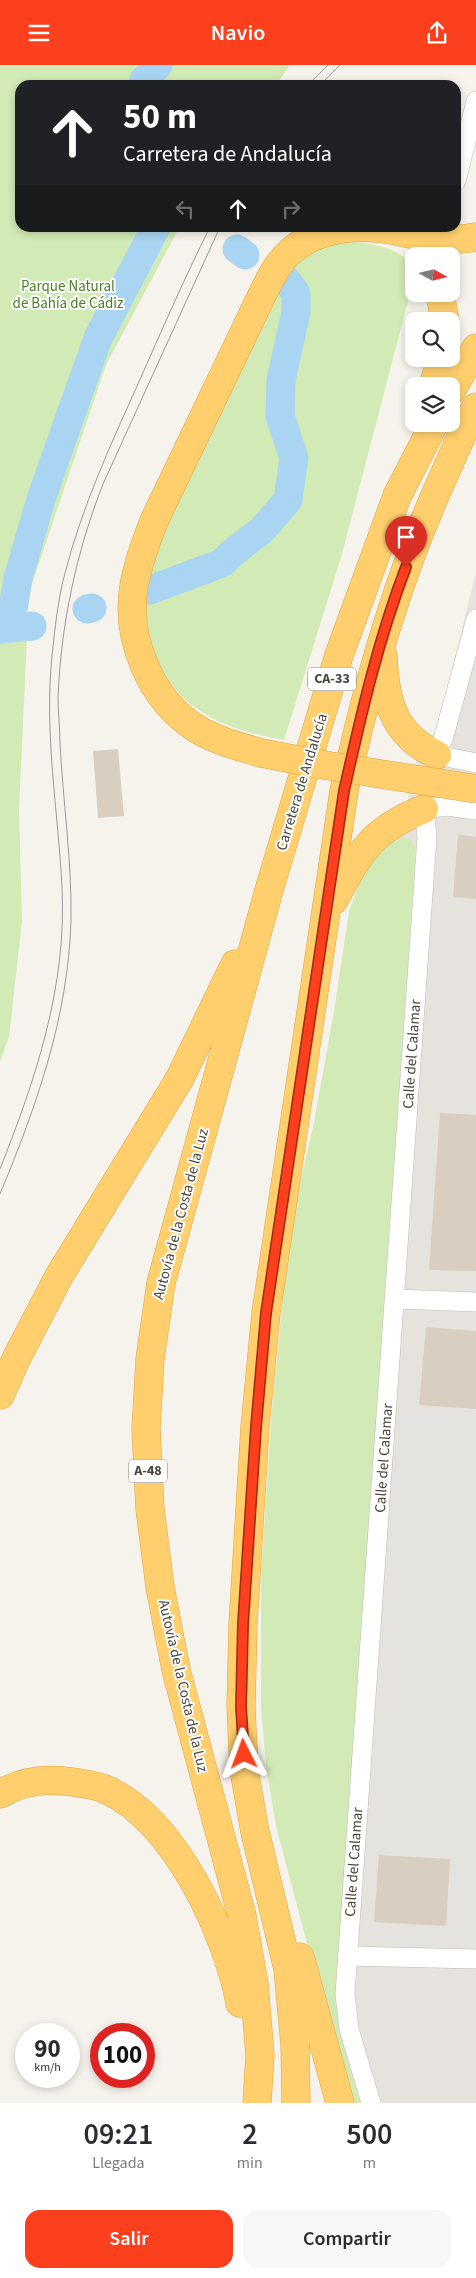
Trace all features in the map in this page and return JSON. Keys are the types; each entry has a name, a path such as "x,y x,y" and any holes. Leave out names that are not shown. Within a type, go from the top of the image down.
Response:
{"highway":[{"path":"324,232 308,239 290,251 273,272 154,521 140,559 134,588 132,611 134,634 142,660 163,697 173,709 205,733 223,742 261,753 321,765 476,789"},
{"path":"372,232 392,239 405,249"},
{"path":"400,232 417,237 465,239 476,237"},
{"path":"459,377 476,348"},
{"name":"CA-33","path":"243,1624 256,1427 266,1313 344,791 358,724 382,638 429,507 476,407"},
{"path":"408,473 420,432"},
{"name":"Carretera de Andalucía","path":"269,890 339,655 393,505 430,432"},
{"path":"382,638 384,685 391,709 400,727 422,748 437,755"},
{"path":"325,916 357,856 388,826 424,809"},
{"path":"0,1395 16,1359 59,1277 180,1078 269,890"},
{"name":"Autovía de la Costa de la Luz","path":"257,2103 260,2055 254,1984 242,1916 176,1670 160,1587 150,1509 146,1429 150,1359 161,1283 269,890"},
{"path":"243,1624 241,1707 244,1770 255,1831 288,1969 296,2045 296,2103"},
{"path":"243,1624 253,1708 257,1768 267,1827 340,2103"},
{"path":"0,1794 24,1783 40,1780 60,1780 85,1784 106,1789 129,1803 149,1820 174,1849 224,1944 237,1983 246,2033 260,2055"}],"street":[{"path":"461,161 476,101"},
{"path":"476,619 437,755 476,763"},
{"path":"424,809 447,806 476,811"},
{"name":"Calle del Calamar","path":"371,2103 349,2029 345,1995 396,1299 427,837 424,809"},
{"path":"396,1299 476,1303"},
{"path":"347,1956 476,1959"}],"shaded area":[{"path":"476,573 476,2103 362,2103 336,1995 416,849 410,839 400,836 422,735 430,736 436,733"},
{"path":"398,1413 476,1420 476,1947 367,1944 361,1936"}],"green space":[{"name":"Parque Natural de Bahía de Cádiz","path":"0,65 290,65 280,80 15,80 15,232 177,232 106,365 29,593 19,811 22,921 9,1037 0,1062"},
{"path":"346,242 366,243 398,253 405,259 405,303 407,303 342,554 284,740 227,725 206,715 181,695 169,681 159,664 152,646 146,607 147,588 150,569 167,522 282,285 295,268 309,255 335,244"},
{"path":"400,836 410,839 416,849 336,1995 362,2103 352,2103 323,2004 276,1826 266,1765 261,1706 261,1574 272,1410 287,1256 293,1215 314,1122 334,1012 349,911 365,868 378,851"}],"building":[{"path":"118,749 124,816 98,818 93,751"},
{"path":"458,834 476,837 476,899 453,897"},
{"path":"440,1113 476,1115 476,1271 429,1270"},
{"path":"426,1327 476,1331 476,1409 419,1405"},
{"path":"379,1855 450,1859 446,1926 374,1922"}],"waterway":[{"path":"144,80 158,65"},
{"path":"0,629 14,603 18,578 42,496 98,338 153,232"},
{"path":"237,249 245,255"},
{"path":"150,590 222,563 262,530 288,500 294,458 280,416 281,380 296,312 296,293 286,280"},
{"path":"87,609 92,608"},
{"path":"0,629 32,626"}],"tram line":[{"path":"313,80 328,65"},
{"path":"325,80 340,65"},
{"path":"0,1169 37,1066 54,996 59,960 62,924 62,887 52,771 50,685 57,614 63,583 72,548 97,477 208,232"},
{"path":"0,1194 14,1161 48,1060 64,992 69,957 71,921 70,877 58,698 62,643 71,589 85,536 103,484 218,232"}],"route":[{"path":"244,1754 241,1707 243,1624 248,1532 266,1313 344,791 358,724 382,638 406,567"}]}
